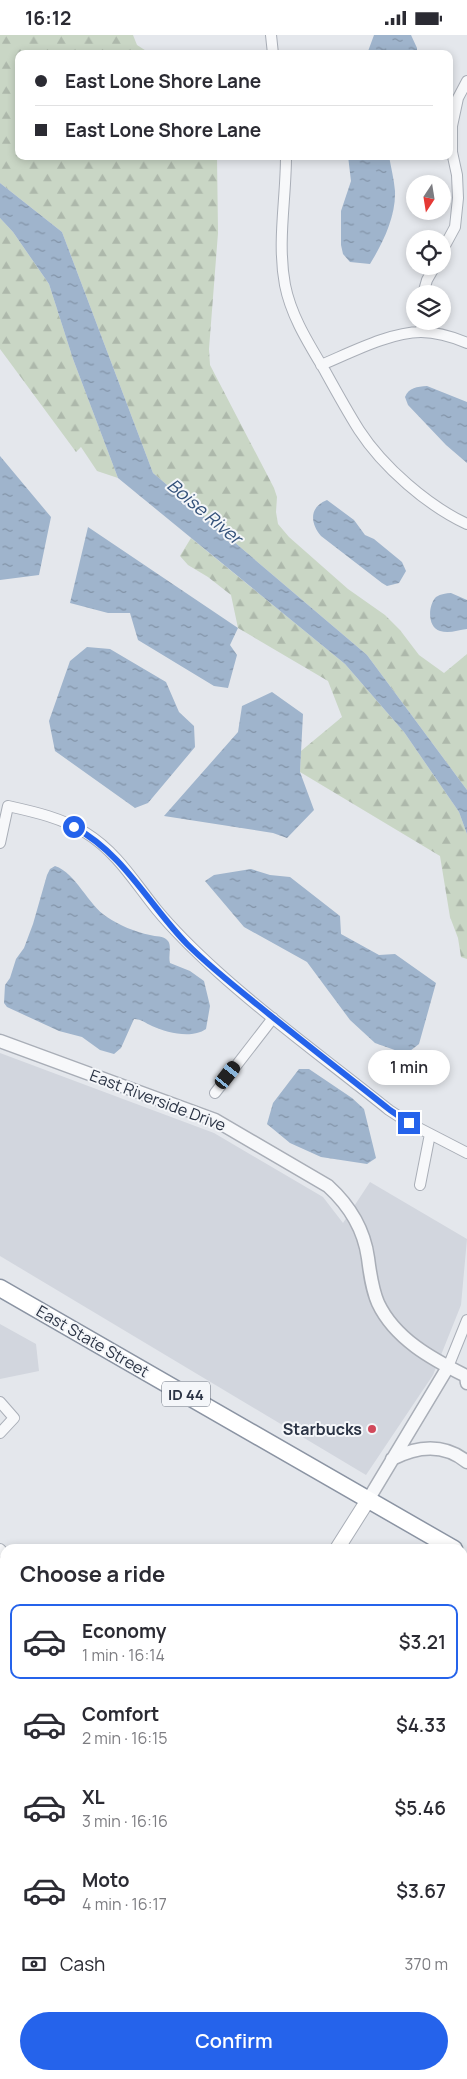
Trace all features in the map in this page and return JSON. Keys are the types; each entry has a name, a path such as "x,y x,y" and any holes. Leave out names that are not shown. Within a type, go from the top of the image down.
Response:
{"highway":[{"name":"East State Street","path":"0,1288 368,1500"},
{"name":"ID 44","path":"368,1500 445,1544"}],"main road":[{"path":"340,1544 368,1500"}],"street":[{"path":"271,35 273,50"},
{"path":"453,121 458,98 467,81"},
{"path":"451,234 455,227 458,198 457,175 453,157"},
{"path":"286,160 286,179 280,234 285,285 299,326 360,431 378,454 427,501 467,524"},
{"path":"321,365 410,330"},
{"path":"433,330 467,343"},
{"path":"0,843 8,806 39,812 63,821 86,833 105,847 124,866 158,911 187,944 226,980 390,1110 409,1123 467,1153"},
{"path":"215,1093 273,1018"},
{"name":"East Riverside Drive","path":"0,1041 215,1120 316,1177 340,1197 351,1211 361,1229 374,1290 388,1321 398,1333 421,1350 466,1378"},
{"path":"420,1185 430,1134"},
{"path":"368,1500 448,1367 467,1320"},
{"path":"0,1402 14,1418 0,1433"},
{"path":"392,1459 418,1449 436,1448 453,1453 467,1463"}],"shaded area":[{"path":"0,1053 214,1133 323,1197 343,1223 370,1182 467,1239 461,1305 433,1375 366,1475 0,1256"},
{"path":"0,1324 36,1344 39,1371 0,1379"}],"green space":[{"path":"0,35 133,35 137,45 145,50 15,50 15,160 217,160 218,233 209,349 210,365 274,488 277,497 276,512 278,524 289,537 348,589 385,615 400,630 419,655 444,673 467,654 467,790 367,655 153,473 62,232 0,183"},
{"path":"0,218 13,232 49,284 73,359 118,478 97,471 81,447 76,452 0,349"},
{"path":"191,538 345,664 404,732 459,812 467,834 467,959 461,957 458,938 450,917 440,856 300,772 301,751 342,717 328,681 238,628 231,595 208,577 188,565 180,556"}],"water":[{"path":"374,35 411,35 417,48 417,50 368,50"},
{"path":"348,160 390,160 395,200 391,220 384,238 370,264 350,262 343,254 341,245 341,211 351,181"},
{"path":"0,183 62,232 153,473 367,655 467,790 467,834 459,812 404,732 345,664 118,478 73,359 49,284 13,232 0,218"},
{"path":"427,386 467,402 467,463 446,445 408,405 405,397 411,389"},
{"path":"0,456 51,517 39,575 0,580"},
{"path":"327,500 354,520 365,535 374,539 402,562 406,571 399,583 387,586 382,583 321,536 313,521 313,516 317,507"},
{"path":"88,527 238,628 230,645 237,655 228,688 214,686 138,640 130,613 108,613 70,603"},
{"path":"451,593 467,600 467,629 443,632 436,629 431,621 431,605 436,597"},
{"path":"87,647 110,649 166,682 179,712 194,726 195,747 148,803 135,808 55,751 49,721 70,661"},
{"path":"272,692 303,714 300,772 314,810 287,838 273,833 164,816 238,732 242,706"},
{"path":"55,866 69,875 100,912 107,917 133,930 162,937 168,941 170,946 170,963 190,971 204,981 210,1006 206,1029 194,1034 179,1034 165,1031 141,1020 134,1019 121,1048 114,1054 100,1050 82,1037 59,1031 7,1007 4,1003 5,985 10,978 16,959 24,948 47,875 50,869"},
{"path":"251,869 270,875 290,877 340,916 341,934 379,955 395,954 436,983 419,1044 406,1054 375,1043 350,1020 307,962 244,927 205,881 214,875"},
{"path":"299,1069 309,1069 352,1098 364,1109 376,1158 367,1164 321,1157 290,1143 267,1124 273,1103"}],"place":[{"name":"Starbucks","path":"372,1429"}],"route":[{"path":"74,827 105,847 124,866 158,911 187,944 226,980 409,1123"}],"water label":[{"name":"Boise River","path":"205,511"}]}
